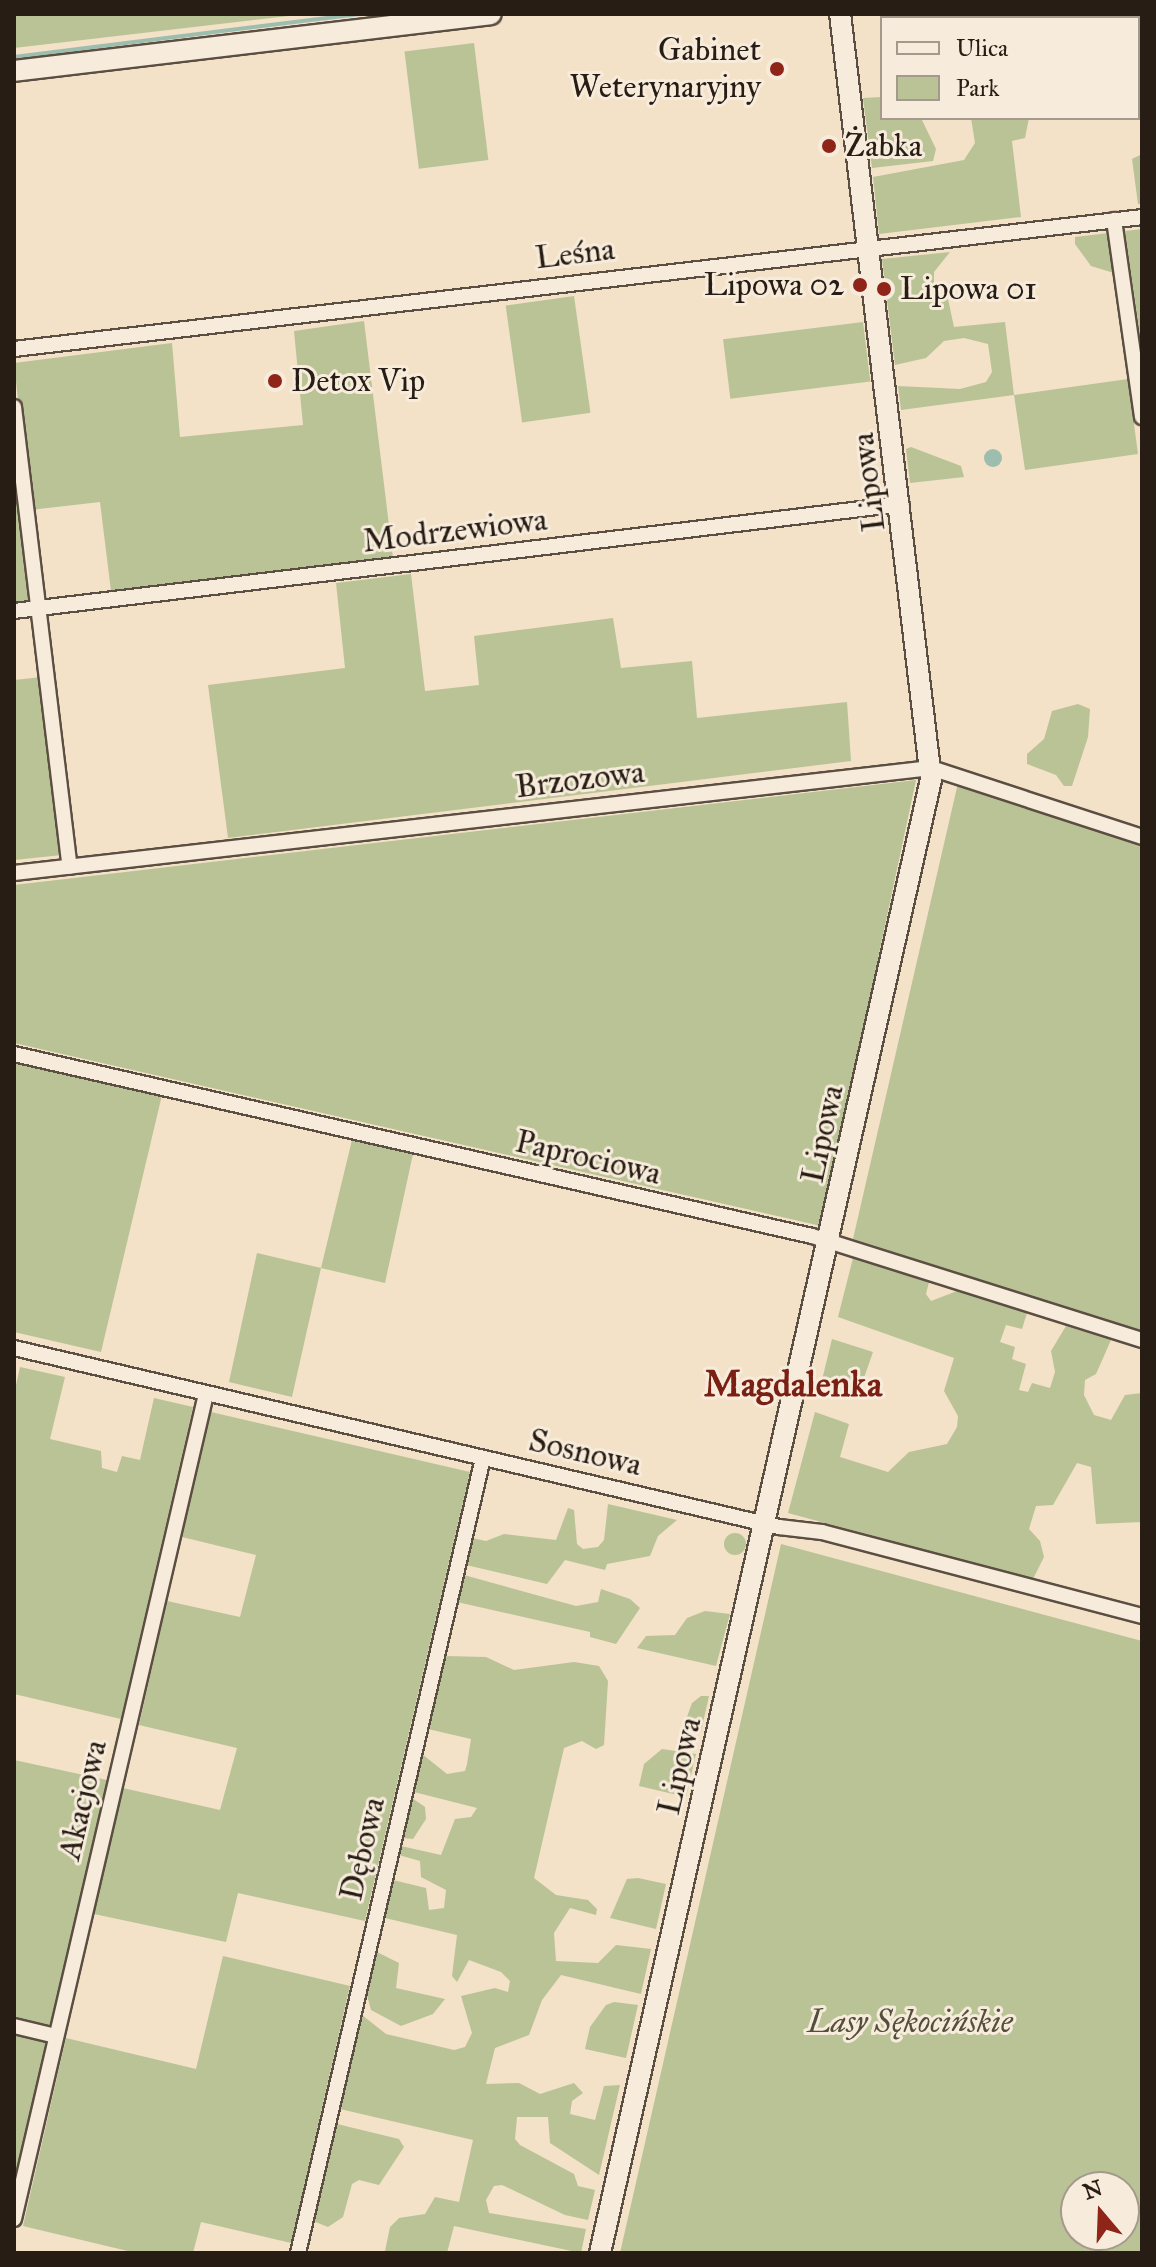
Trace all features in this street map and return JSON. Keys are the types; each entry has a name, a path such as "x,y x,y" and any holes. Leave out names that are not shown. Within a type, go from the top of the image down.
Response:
{"street":[{"path":"14,71 491,14"},
{"name":"Lipowa","path":"600,2253 767,1524 931,768 902,504 840,14"},
{"name":"Leśna","path":"14,349 1142,217"},
{"path":"1114,220 1142,417"},
{"path":"14,407 70,867"},
{"name":"Modrzewiowa","path":"14,611 902,504"},
{"name":"Brzozowa","path":"14,873 931,768 1142,836"},
{"name":"Paprociowa","path":"14,1054 830,1241 1142,1340"},
{"name":"Sosnowa","path":"14,1348 767,1524 822,1532 1142,1616"},
{"name":"Akacjowa","path":"14,2219 206,1394"},
{"name":"Dębowa","path":"298,2253 483,1458"},
{"path":"14,2026 56,2036"}],"green space":[{"path":"14,14 306,14 14,48"},
{"path":"939,14 1048,14 993,16"},
{"path":"474,43 488,160 419,169 405,52"},
{"path":"880,97 880,120 922,120 936,149 933,161 872,168 863,98"},
{"path":"971,120 1029,120 1025,138 1012,141 1021,217 879,234 873,177 964,160 975,143"},
{"path":"1142,154 1142,204 1138,204 1132,159"},
{"path":"1142,229 1142,349 1125,231"},
{"path":"1109,233 1114,273 1091,266 1075,244 1075,237"},
{"path":"950,252 934,272 934,284 948,299 954,327 1005,322 1014,395 901,410 898,386 960,389 986,382 992,372 988,344 964,338 944,341 926,358 895,365 882,259"},
{"path":"574,296 590,413 522,422 506,306"},
{"path":"364,321 393,558 111,591 100,502 30,510 14,363 172,343 180,437 303,425 294,331"},
{"path":"863,322 870,382 730,399 723,339"},
{"path":"1128,379 1138,454 1025,470 1014,395"},
{"path":"911,447 961,466 964,477 910,483 906,449"},
{"path":"14,449 33,600 14,602"},
{"path":"411,574 425,691 479,685 474,636 613,618 621,668 692,661 697,718 847,702 851,761 228,838 208,685 345,668 336,583"},
{"path":"42,677 62,855 14,860 14,680"},
{"path":"1078,704 1090,709 1088,737 1072,786 1064,786 1056,775 1027,764 1027,754 1044,739 1052,711"},
{"path":"916,780 821,1226 14,1043 14,885"},
{"path":"958,783 1142,846 1142,1332 853,1239"},
{"path":"14,1061 162,1095 101,1352 14,1332"},
{"path":"352,1140 413,1154 385,1283 321,1268"},
{"path":"257,1253 321,1268 292,1397 229,1382"},
{"path":"853,1258 929,1282 926,1294 931,1301 957,1291 1027,1313 1022,1329 1006,1325 1000,1342 1015,1347 1012,1359 1026,1364 1019,1390 1028,1392 1032,1383 1050,1388 1055,1372 1051,1351 1066,1326 1111,1340 1096,1374 1085,1380 1084,1395 1094,1415 1111,1420 1125,1395 1142,1393 1142,1522 1096,1524 1091,1467 1077,1463 1053,1505 1036,1506 1029,1529 1040,1541 1044,1557 1033,1579 788,1513 815,1412 849,1424 840,1457 888,1472 909,1452 947,1444 957,1427 958,1416 944,1391 954,1358 838,1317"},
{"path":"832,1339 873,1352 857,1398 821,1384"},
{"path":"20,1367 65,1377 50,1439 101,1451 102,1468 117,1472 122,1456 140,1460 154,1398 193,1407 121,1719 14,1694 14,1394"},
{"path":"211,1412 470,1472 365,1921 238,1893 226,1942 94,1914 123,1788 220,1810 237,1748 139,1725 167,1601 240,1617 256,1555 182,1537"},
{"path":"608,1504 677,1520 658,1536 650,1556 607,1564 605,1570 565,1560 547,1584 466,1565 472,1538 486,1541 504,1534 556,1540 568,1508 574,1510 577,1544 583,1549 598,1547 604,1540"},
{"path":"735,1533 743,1536 746,1544 743,1552 735,1555 727,1552 724,1544 727,1536"},
{"name":"Lasy Sękocińskie","path":"781,1544 1142,1641 1142,2253 620,2253"},
{"path":"464,1575 576,1606 598,1602 601,1589 630,1599 640,1608 616,1644 590,1637 590,1632 457,1602"},
{"path":"705,1611 730,1614 716,1666 637,1648 646,1636 675,1635 687,1618"},
{"path":"445,1656 486,1657 514,1670 574,1662 599,1666 608,1681 604,1745 596,1749 582,1741 564,1748 534,1878 556,1895 588,1900 597,1909 596,1915 570,1908 554,1933 556,1961 598,1963 616,1945 651,1949 641,1994 561,1975 542,2000 529,2035 495,2048 486,2084 519,2083 540,2094 574,2083 583,2093 572,2101 570,2114 595,2120 604,2086 620,2085 599,2175 550,2143 548,2117 517,2117 515,2139 520,2145 574,2174 578,2186 595,2190 588,2220 565,2215 502,2185 494,2186 486,2200 489,2213 586,2229 581,2253 454,2226 447,2253 385,2251 390,2227 399,2218 425,2214 435,2197 459,2202 473,2140 340,2109 362,2015 386,2034 454,2050 465,2047 472,2033 461,1996 495,1988 508,1992 510,1981 501,1972 469,1960 457,1982 452,1976 457,1935 385,1918 393,1880 426,1888 429,1910 444,1908 446,1890 421,1877 420,1861 399,1855 401,1846 441,1855 455,1819 471,1817 477,1808 414,1792 422,1754 447,1774 465,1771 467,1764 471,1739 428,1729"},
{"path":"701,1696 709,1696 701,1732 683,1728 692,1703"},
{"path":"662,1749 696,1754 686,1797 639,1786 644,1764"},
{"path":"14,1760 107,1780 49,2029 14,2021"},
{"path":"412,1798 425,1807 426,1819 413,1839 403,1838"},
{"path":"627,1879 666,1884 656,1929 610,1918"},
{"path":"377,1952 399,1963 396,1988 445,1999 433,2014 401,2026 371,2010 367,1995"},
{"path":"223,1956 350,1986 291,2243 201,2222 193,2253 136,2253 23,2226 66,2038 196,2069"},
{"path":"614,2002 638,2005 626,2058 585,2049 590,2027 606,2005"},
{"path":"14,2030 48,2038 14,2184"},
{"path":"337,2124 399,2139 404,2147 379,2185 359,2180 352,2184 343,2217 328,2227 313,2221"}],"shaded area":[{"path":"993,449 1002,458 993,467 984,458"}],"waterway":[{"path":"14,57 357,14"}],"place":[{"name":"Gabinet Weterynaryjny","path":"777,69"},
{"name":"Żabka","path":"829,146"},
{"name":"Lipowa 02","path":"860,285"},
{"name":"Lipowa 01","path":"884,289"},
{"name":"Detox Vip","path":"275,381"}],"district":[{"name":"Magdalenka","path":"793,1385"}]}
